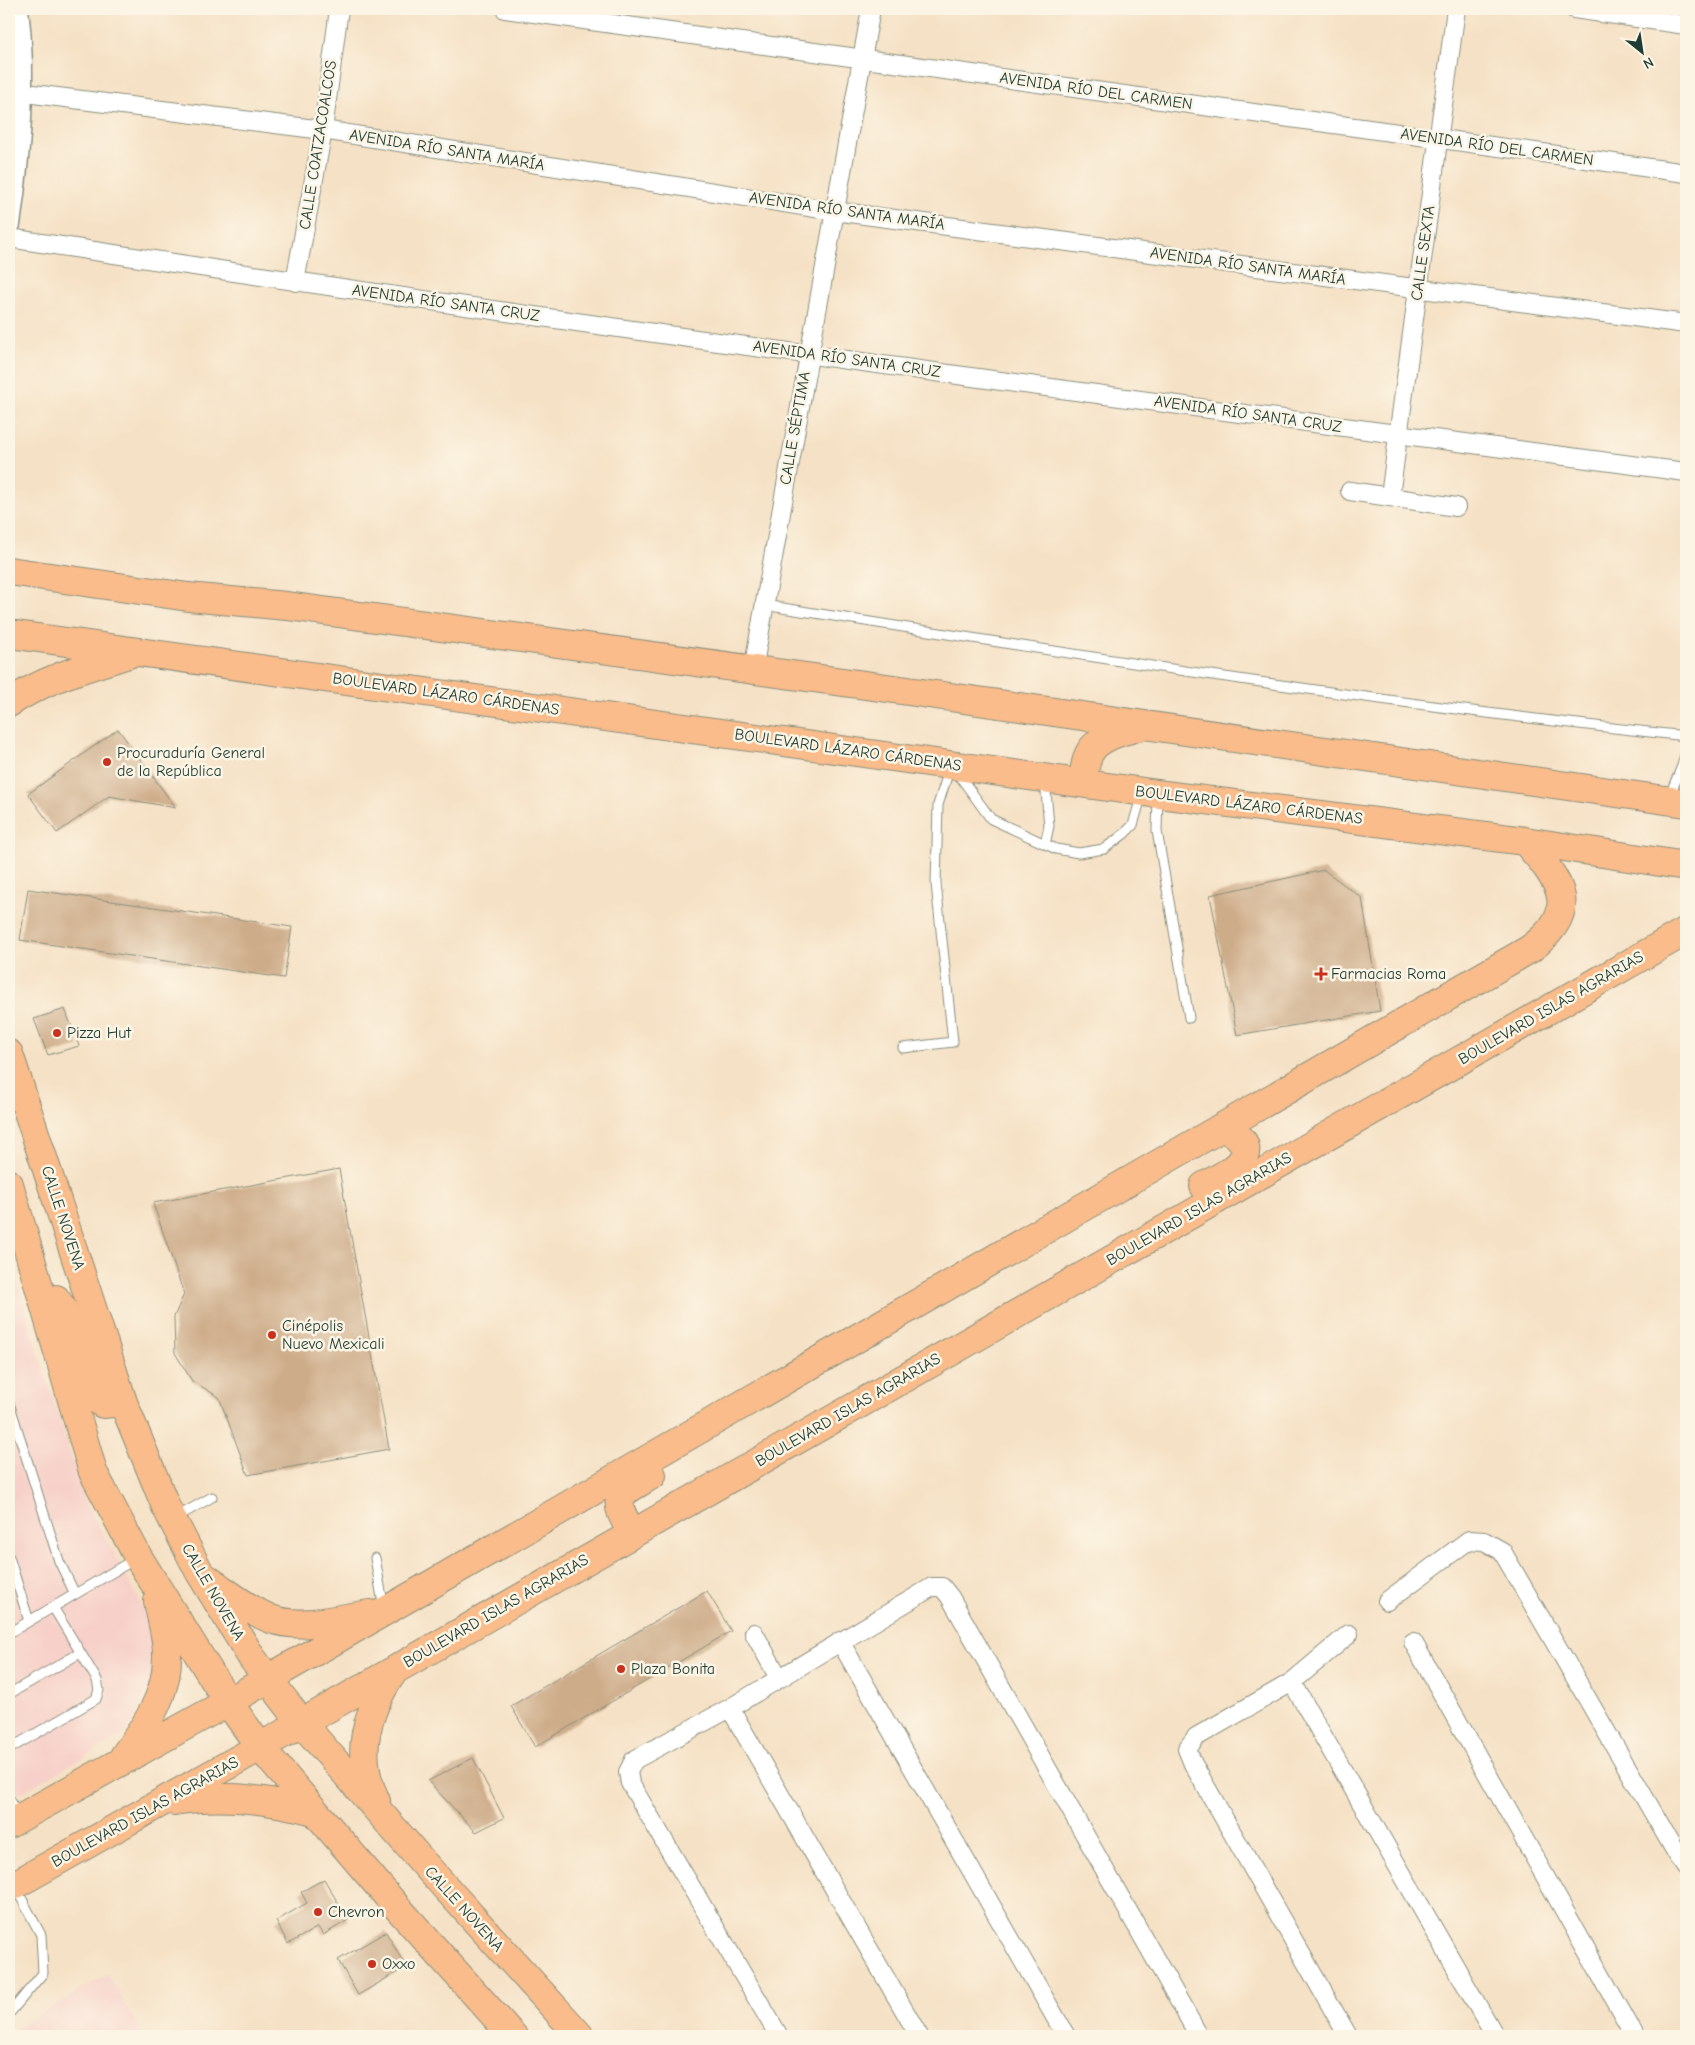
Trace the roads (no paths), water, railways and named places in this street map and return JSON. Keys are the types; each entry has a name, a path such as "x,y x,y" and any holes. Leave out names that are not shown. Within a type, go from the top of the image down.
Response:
{"main road":[{"path":"9,571 188,597 296,608 753,670 1677,802"},
{"name":"BOULEVARD LÁZARO CÁRDENAS","path":"9,634 1045,778 1525,841 1686,866"},
{"path":"9,703 32,688 59,676 135,652"},
{"path":"1082,783 1088,756 1093,747 1102,740 1146,725"},
{"path":"12,1814 118,1764 228,1702 1487,975 1544,938 1559,919 1562,902 1554,877 1525,841"},
{"name":"BOULEVARD ISLAS AGRARIAS","path":"12,1887 1686,931"},
{"name":"CALLE NOVENA","path":"10,1063 123,1402 173,1520 228,1622 267,1679 301,1722 580,2036"},
{"path":"1118,1256 1128,1230 1233,1169 1244,1158 1246,1146 1242,1137 1234,1131 1220,1128"},
{"path":"9,1184 93,1472 154,1585 228,1702 260,1747 314,1811 513,2036"},
{"path":"38,1288 55,1298 62,1308 92,1396 103,1404 123,1402"},
{"path":"632,1533 619,1509 620,1498 628,1490 682,1457 708,1425"},
{"path":"200,1573 251,1609 273,1619 294,1623 384,1612"},
{"path":"118,1764 145,1728 164,1684 167,1657 154,1585"},
{"path":"383,1816 367,1779 364,1760 364,1740 374,1702 396,1668"},
{"path":"158,1804 210,1797 236,1797 289,1804 314,1811"}],"street":[{"path":"9,224 18,160 14,92 17,9"},
{"name":"CALLE COATZACOALCOS","path":"295,282 323,130 339,9"},
{"name":"AVENIDA RÍO DEL CARMEN","path":"506,9 1686,173"},
{"name":"CALLE SÉPTIMA","path":"753,670 871,9"},
{"name":"CALLE SEXTA","path":"1390,496 1456,9"},
{"path":"1574,9 1686,25"},
{"name":"AVENIDA RÍO SANTA MARÍA","path":"14,92 323,130 834,211 1686,324"},
{"name":"AVENIDA RÍO SANTA CRUZ","path":"9,238 295,282 808,354 1686,472"},
{"path":"1350,491 1456,507"},
{"path":"1387,1600 1469,1540 1484,1541 1502,1551 1677,1854 1686,1866"},
{"path":"779,2036 630,1783 628,1772 634,1760 730,1708 932,1587 942,1587 950,1597 1199,2036"},
{"path":"754,1632 779,1678"},
{"path":"1348,2036 1193,1764 1187,1749 1196,1737 1292,1682 1349,1634"},
{"path":"840,1641 1066,2036"},
{"path":"1413,1642 1636,2036"},
{"path":"1292,1682 1495,2036"},
{"path":"730,1708 919,2036"}],"lane":[{"path":"764,605 1142,665 1569,724 1686,736"},
{"path":"1677,802 1686,751"},
{"path":"951,764 991,819 1045,844 1079,853 1104,849 1133,825 1150,792"},
{"path":"903,1048 953,1042 936,884 938,805 951,764"},
{"path":"1045,778 1049,826 1045,844"},
{"path":"1150,792 1189,1018"},
{"path":"9,1404 59,1561 74,1594"},
{"path":"173,1520 212,1496"},
{"path":"9,1557 29,1621"},
{"path":"9,1633 138,1557"},
{"path":"375,1558 384,1612"},
{"path":"9,1749 96,1699 99,1690 97,1680 53,1607"},
{"path":"9,1694 80,1653"},
{"path":"9,2014 42,1973 41,1935 12,1887"}],"place":[{"name":"Procuraduría General de la República","path":"107,762"},
{"name":"Farmacias Roma","path":"1321,974"},
{"name":"Pizza Hut","path":"57,1033"},
{"name":"Cinépolis Nuevo Mexicali","path":"272,1335"},
{"name":"Plaza Bonita","path":"621,1669"},
{"name":"Chevron","path":"318,1912"},
{"name":"Oxxo","path":"372,1964"}]}
